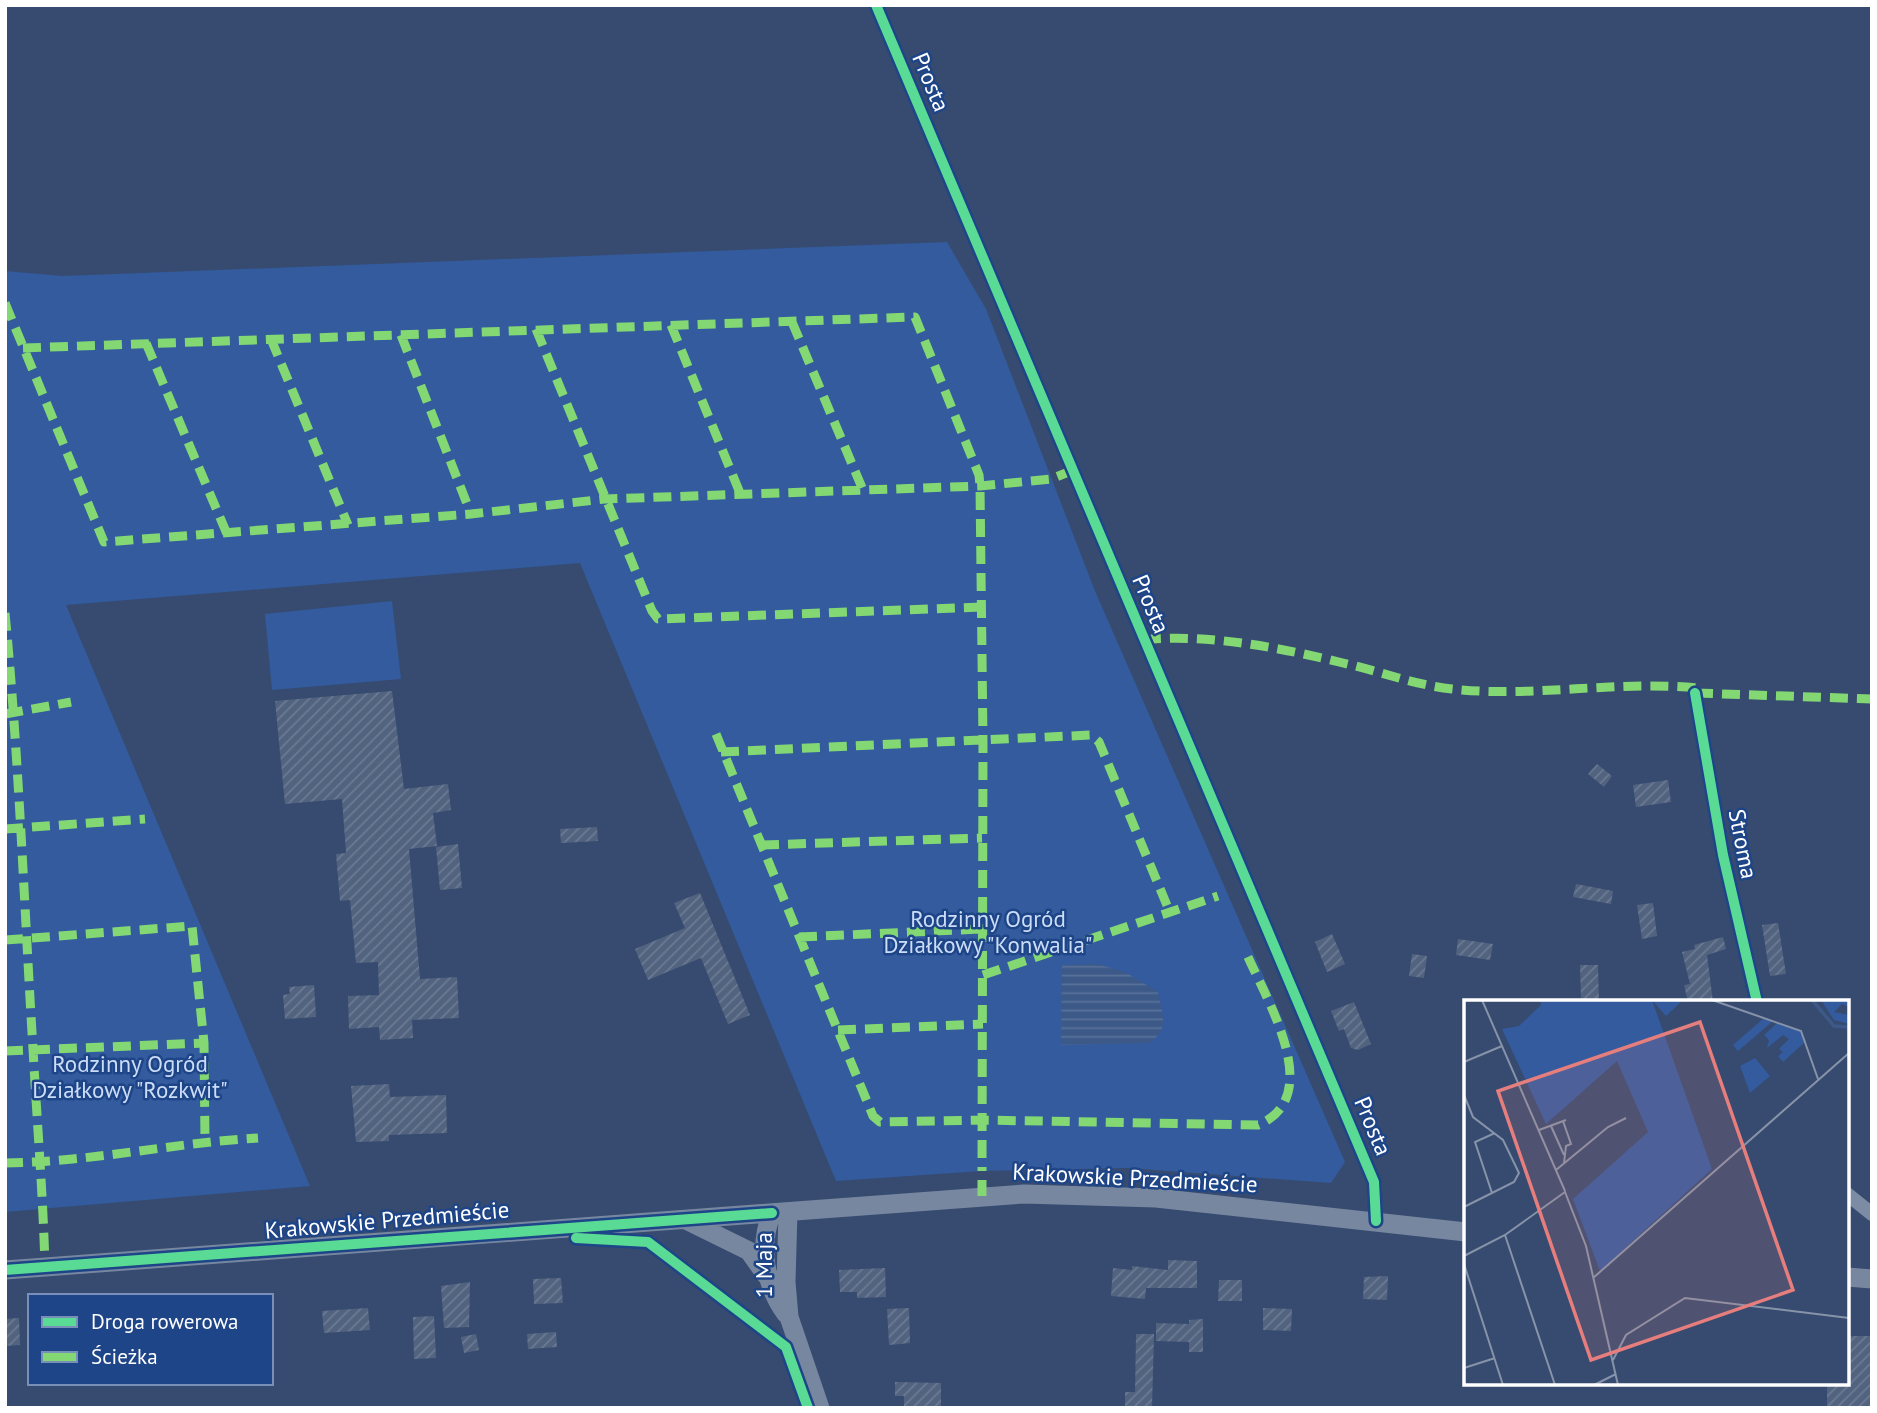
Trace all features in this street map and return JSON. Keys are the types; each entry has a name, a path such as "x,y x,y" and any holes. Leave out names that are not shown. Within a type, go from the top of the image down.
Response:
{"main road":[{"name":"Krakowskie Przedmieście","path":"5,1270 982,1196 1046,1194 1156,1198 1464,1232"},
{"name":"1 Maja","path":"780,1212 763,1246 777,1301 789,1317"},
{"name":"1 Maja","path":"780,1212 789,1317 820,1408"},
{"name":"1 Maja","path":"683,1219 749,1251 769,1278"},
{"path":"1849,1277 1872,1279"}],"street":[{"name":"Prosta","path":"876,5 1374,1182 1376,1221"},
{"name":"Stroma","path":"1695,693 1723,855 1756,1000"},
{"path":"1849,1196 1872,1214"}],"green space":[{"name":"Rodzinny Ogród Działkowy \"Konwalia\"","path":"947,242 986,309 1095,591 1345,1162 1331,1183 1127,1168 982,1171 836,1181 580,563 66,605 310,1186 5,1212 5,271 63,276"},
{"path":"392,601 401,679 272,690 265,614"}],"shaded area":[{"path":"1097,964 1125,972 1158,992 1163,1015 1162,1027 1160,1033 1148,1043 1061,1045 1062,965"}],"building":[{"path":"392,691 404,789 448,784 451,810 433,813 437,846 409,849 420,979 457,977 459,1018 412,1020 413,1038 380,1040 379,1027 349,1029 348,996 379,995 378,962 356,963 350,900 340,901 336,854 346,853 342,799 285,804 275,701"},
{"path":"1597,764 1612,776 1604,787 1588,774"},
{"path":"1668,780 1671,802 1636,807 1633,785"},
{"path":"597,827 598,841 561,843 560,829"},
{"path":"458,844 462,888 440,890 436,847"},
{"path":"1576,884 1613,891 1611,904 1573,897"},
{"path":"700,893 750,1015 728,1024 701,958 648,980 635,949 685,928 674,903"},
{"path":"1653,903 1657,936 1642,939 1637,905"},
{"path":"1778,923 1786,974 1770,976 1762,925"},
{"path":"1332,934 1345,964 1327,972 1315,942"},
{"path":"1723,937 1726,949 1707,955 1713,1000 1688,1000 1684,985 1690,984 1682,952 1695,949 1694,945"},
{"path":"1458,939 1493,944 1490,960 1456,955"},
{"path":"1412,954 1427,956 1424,978 1409,976"},
{"path":"1580,965 1598,965 1599,1000 1581,1000"},
{"path":"314,985 316,1017 285,1019 283,995 290,994 289,987"},
{"path":"1354,1002 1371,1044 1358,1050 1351,1048 1344,1029 1339,1031 1331,1011"},
{"path":"389,1084 390,1097 446,1095 447,1133 389,1135 389,1141 356,1142 351,1086"},
{"path":"1168,1260 1197,1261 1197,1288 1146,1288 1145,1299 1111,1296 1113,1268 1132,1270 1132,1266 1168,1270"},
{"path":"885,1268 886,1297 857,1298 857,1292 840,1292 839,1270"},
{"path":"1388,1276 1387,1300 1363,1299 1364,1277"},
{"path":"561,1278 563,1303 534,1304 533,1279"},
{"path":"1219,1280 1242,1280 1242,1301 1218,1301"},
{"path":"470,1282 469,1327 444,1328 441,1286"},
{"path":"368,1308 370,1330 324,1333 322,1311"},
{"path":"909,1308 910,1343 889,1345 887,1309"},
{"path":"1263,1308 1292,1309 1291,1331 1263,1330"},
{"path":"434,1316 436,1358 414,1359 413,1317"},
{"path":"19,1318 20,1345 5,1346 5,1319"},
{"path":"1203,1319 1203,1352 1189,1352 1189,1342 1156,1341 1156,1323 1189,1324 1189,1320"},
{"path":"556,1332 557,1347 528,1349 527,1334"},
{"path":"476,1334 479,1350 464,1353 461,1337"},
{"path":"1136,1334 1154,1334 1152,1408 1125,1408 1125,1392 1135,1392"},
{"path":"1849,1336 1872,1336 1872,1408 1827,1408 1827,1385 1849,1385"},
{"path":"895,1382 941,1383 941,1408 904,1408 904,1396 895,1396"}],"marked path":[{"path":"5,303 104,542 471,514 605,499 980,486 1051,479 1071,471"},
{"path":"23,348 915,317 979,475 980,486 983,741 982,1171"},
{"path":"792,322 863,490"},
{"path":"671,325 740,493"},
{"path":"536,329 652,611 658,619 981,607"},
{"path":"401,335 471,514"},
{"path":"271,339 348,525"},
{"path":"146,343 227,534"},
{"path":"5,613 18,776 45,1267"},
{"path":"1143,640 1217,640 1269,647 1452,689 1513,692 1636,686 1697,688"},
{"path":"1695,693 1872,699"},
{"path":"5,714 71,702"},
{"path":"716,734 873,1116 880,1122 981,1120 1258,1125 1278,1111 1288,1092 1290,1069 1276,1018 1245,950"},
{"path":"721,752 1091,735 1099,742 1171,915"},
{"path":"5,829 145,819"},
{"path":"761,845 982,838"},
{"path":"983,975 1218,896"},
{"path":"5,940 192,926 204,1043 205,1141"},
{"path":"799,937 981,929"},
{"path":"838,1030 983,1024"},
{"path":"5,1051 204,1043"},
{"path":"5,1163 68,1159 258,1138"},
{"path":"982,1180 982,1196"}],"cycle path":[{"path":"876,5 1374,1182 1376,1221"},
{"path":"1695,693 1723,855 1757,1000"},
{"path":"5,1270 772,1213"},
{"path":"576,1238 648,1242 786,1347 808,1408"}],"park label":[{"name":"Rodzinny Ogród Działkowy \"Rozkwit\"","path":"130,1077"}]}
